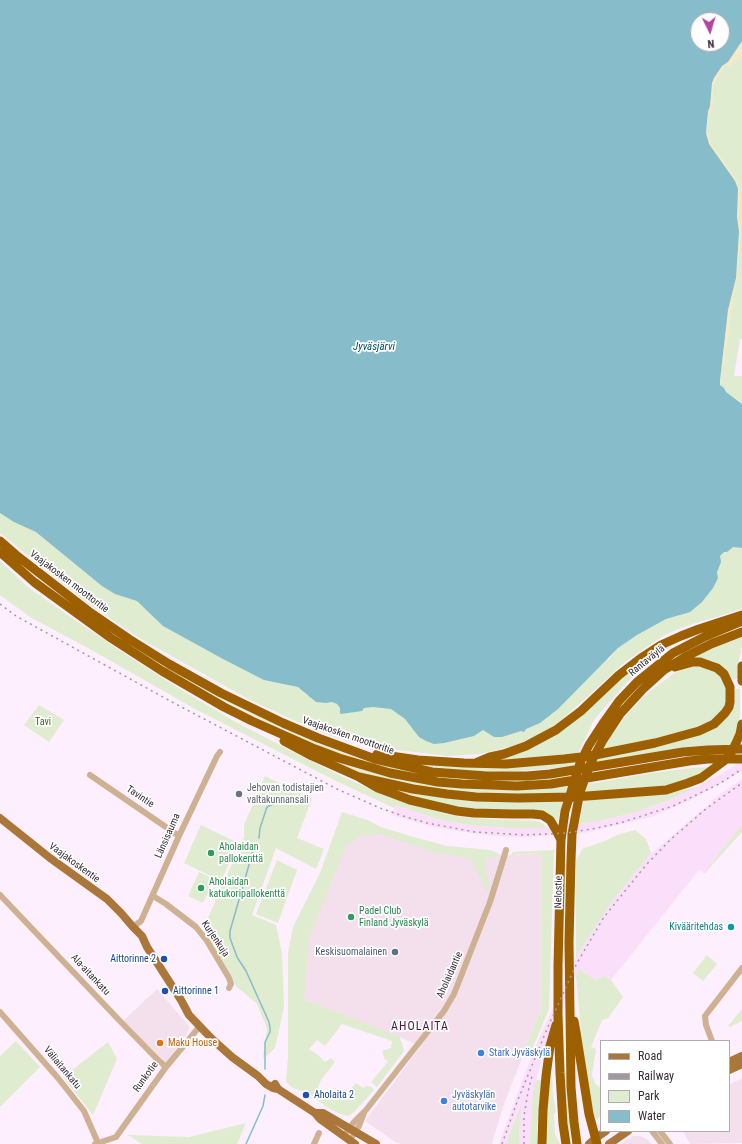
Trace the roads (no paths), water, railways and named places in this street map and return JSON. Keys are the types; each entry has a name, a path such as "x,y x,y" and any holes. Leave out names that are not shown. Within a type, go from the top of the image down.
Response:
{"highway":[{"name":"Vaajakosken moottoritie","path":"0,541 91,613 169,664 221,693 302,732 353,751 393,763 432,772 503,776 550,774 664,755 708,750 742,749"},
{"name":"Vaajakosken moottoritie","path":"0,552 34,582 111,638 162,671 224,707 252,721 315,749 361,765 414,778 462,784 517,786 551,784 689,761 708,759 742,759"},
{"path":"476,763 526,746 556,730 581,711 619,675 661,645 693,631 742,615"},
{"name":"Rantaväylä","path":"589,745 619,701 651,670 673,653 706,636 742,621"},
{"name":"Rantaväylä","path":"664,670 685,657 711,644 742,632"},
{"path":"353,751 449,763 506,764 590,756 628,750 707,728 714,724 729,707 731,695 730,687 724,674 717,668 700,662 693,662 664,670"},
{"path":"742,666 742,681"},
{"name":"Nelostie","path":"577,1144 571,1087 569,942 572,834 576,811 580,792 591,762 603,740 620,714 634,698 664,670"},
{"path":"252,721 281,740 393,794 410,800 457,811 542,815 550,820 561,840"},
{"path":"359,777 413,789 476,797 574,797 666,790 688,784 701,778 724,761 731,753 736,743 742,724"},
{"name":"Nelostie","path":"566,1144 563,1116 558,1016 561,840 565,811 570,792 580,763 589,745"},
{"path":"570,1012 576,1032 594,1142"},
{"path":"542,1143 546,1076 550,1046 558,1016"}],"main road":[{"name":"Vaajakoskentie","path":"0,818 50,858 107,899 121,913 133,927 138,939 147,947 181,1000 193,1012 200,1026 232,1057 258,1076 266,1084 278,1089 316,1113 320,1119 350,1140"},
{"path":"730,1062 742,1056"},
{"path":"730,1070 742,1064"},
{"name":"Vaajakoskentie","path":"316,1113 324,1113 376,1144"},
{"path":"594,1142 605,1132"},
{"path":"609,1144 627,1132"}],"street":[{"name":"Länsisauma","path":"133,927 141,921 179,836 220,752"},
{"name":"Tavintie","path":"90,775 179,836"},
{"name":"Aholaidantie","path":"350,1140 352,1130 359,1126 366,1110 444,1011 454,994 490,902 506,850"},
{"name":"Ala-aitankatu","path":"0,895 166,1067"},
{"name":"Kurjenkuja","path":"153,896 196,927 207,941 229,978 231,984 229,988"},
{"path":"712,1040 706,1025 706,1016 708,1011 742,968"},
{"name":"Väliaitankatu","path":"0,1012 58,1078 84,1111 97,1143"},
{"name":"Runkotie","path":"116,1137 166,1067 200,1026"},
{"path":"653,1132 662,1144"},
{"path":"661,1132 670,1144"},
{"path":"314,1144 319,1133"},
{"path":"97,1143 116,1137 118,1144"}],"water":[{"name":"Jyväsjärvi","path":"0,0 742,0 742,41 728,62 722,66 712,83 706,133 709,144 735,181 738,189 737,217 739,232 736,278 728,310 720,385 726,392 742,404 742,548 733,547 720,556 721,562 717,572 718,578 713,588 702,602 690,612 666,619 637,635 618,648 558,709 540,723 526,729 524,732 521,731 502,737 494,737 483,730 474,736 434,744 419,737 405,719 391,709 373,707 364,708 362,711 341,714 340,708 337,704 332,702 316,702 298,687 264,680 163,626 137,601 115,594 102,586 36,532 14,522 0,513"}],"waterway":[{"path":"259,838 260,828 267,807 277,802 305,800 308,799 309,796"},
{"path":"255,844 230,931 230,938 237,957 246,971 269,1022 270,1032 265,1042 265,1069"},
{"path":"246,1144 263,1106 265,1095"}],"railway":[{"path":"0,604 16,616 172,702 337,789 380,808 427,823 475,832 524,835 567,833 597,828 623,822 673,806 719,784 742,769"},
{"path":"502,1144 517,1102 547,1029 577,963 604,917 646,865 670,840 707,808 742,783"},
{"path":"524,1144 524,1116 532,1076"}],"place":[{"name":"Jehovan todistajien valtakunnansali","path":"239,794"},
{"name":"Aholaidan pallokenttä","path":"211,853"},
{"name":"Aholaidan katukoripallokenttä","path":"201,888"},
{"name":"Padel Club Finland Jyväskylä","path":"351,917"},
{"name":"Kivääritehdas","path":"731,927"},
{"name":"Keskisuomalainen","path":"395,952"},
{"name":"Aittorinne 2","path":"164,959"},
{"name":"Aittorinne 1","path":"165,991"},
{"name":"Maku House","path":"160,1043"},
{"name":"Stark Jyväskylä","path":"481,1053"},
{"name":"Aholaita 2","path":"306,1095"},
{"name":"Jyväskylän autotarvike","path":"444,1101"}],"district":[{"name":"AHOLAITA","path":"420,1027"}],"park label":[{"name":"Tavi","path":"43,722"}]}
